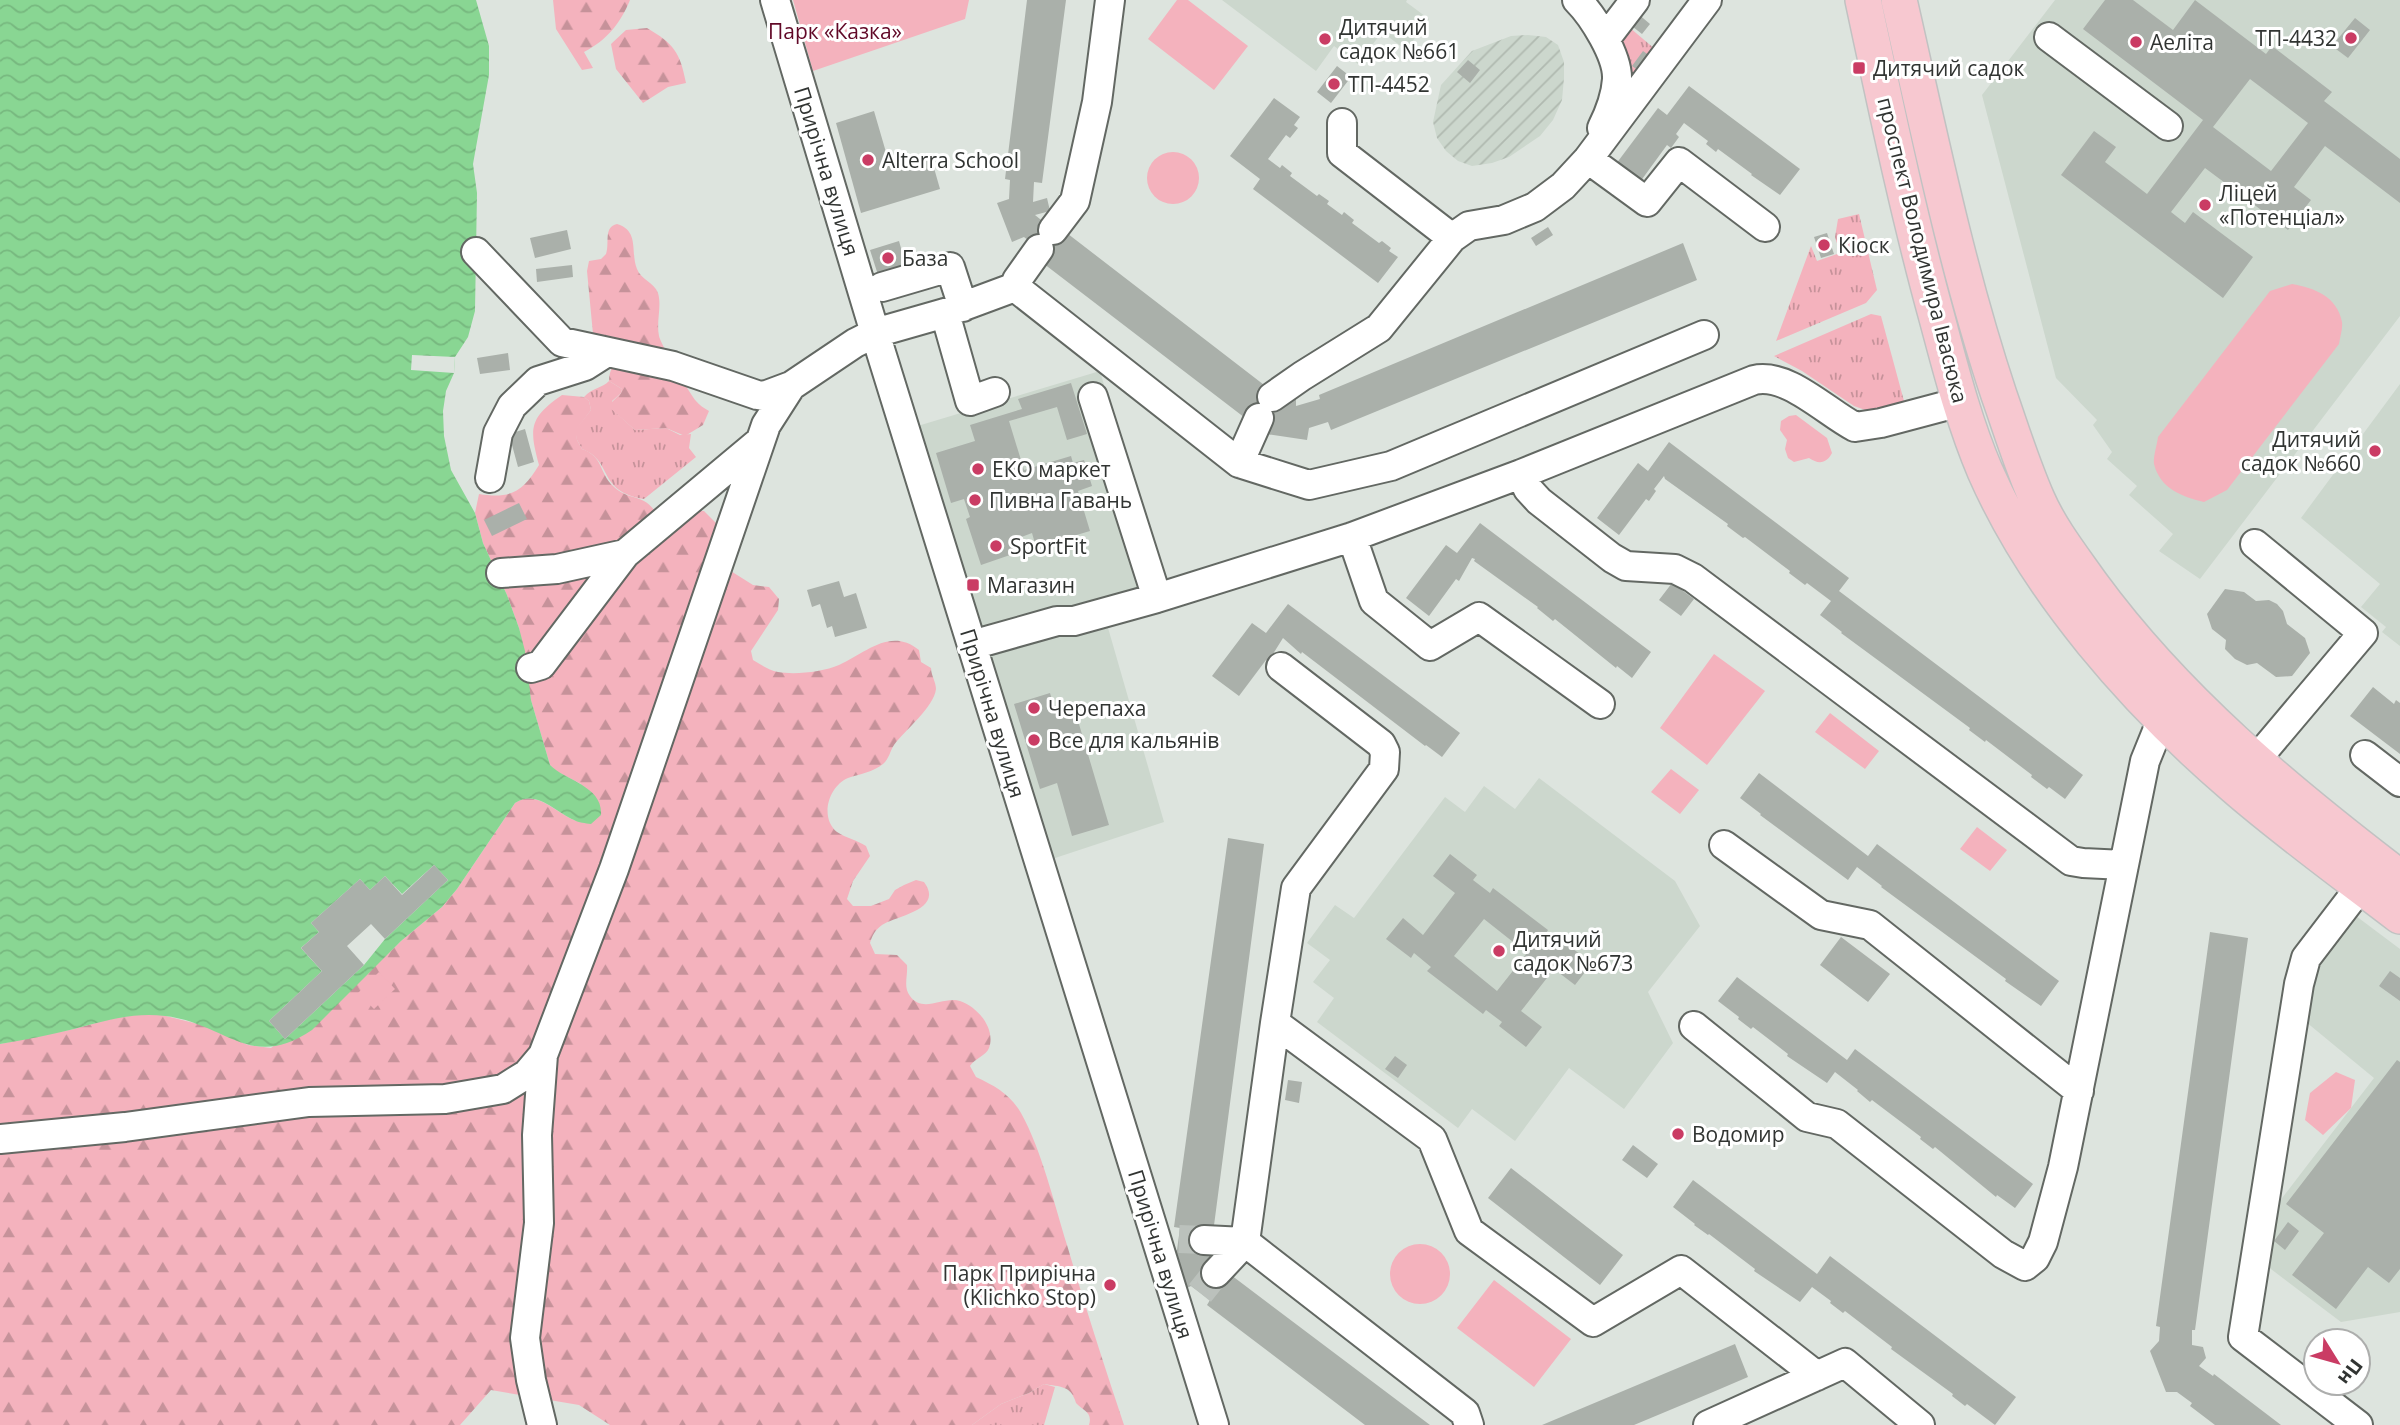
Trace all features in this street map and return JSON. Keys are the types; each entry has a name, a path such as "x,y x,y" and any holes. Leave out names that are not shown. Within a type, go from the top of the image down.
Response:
{"main road":[{"name":"проспект Володимира Івасюка","path":"1863,0 1919,250 1960,402 1985,471 2016,532 2053,591 2098,648 2162,719 2234,786 2400,916"},
{"name":"проспект Володимира Івасюка","path":"1899,0 1954,240 1982,344 2038,501 2073,559 2110,609 2184,695 2255,761 2334,828 2400,878"}],"street":[{"name":"Прирічна вулиця","path":"775,0 972,645 1198,1290 1214,1425"},
{"path":"1015,288 1017,281 1075,201 1097,102 1110,0"},
{"path":"1577,0 1606,38 1617,77 1607,117 1587,159"},
{"path":"1606,38 1635,0"},
{"path":"1239,463 1266,408 1302,376 1379,328 1452,238 1469,226 1504,220 1535,207 1563,186 1587,159 1707,0"},
{"path":"2049,37 2168,126"},
{"path":"1342,122 1342,153 1452,238"},
{"path":"1587,159 1647,202 1679,162 1765,227"},
{"path":"476,252 562,342 673,366 764,396 791,386 855,343 875,333 954,310 1015,288"},
{"path":"882,287 950,267 954,310 970,401 995,392"},
{"path":"1015,288 1239,463 1309,485 1391,466 1704,335"},
{"path":"490,478 498,433 512,406 538,381 585,366 607,352"},
{"path":"972,645 1057,621 1074,621 1157,598 1352,537 1521,474 1739,385 1765,377 1786,383 1855,427 1881,423 1960,402"},
{"path":"542,1425 531,1380 525,1338 539,1223 537,1135 543,1055 614,869 759,442 766,425 791,386"},
{"path":"1093,397 1157,598"},
{"path":"531,668 541,665 625,554 759,442"},
{"path":"1521,474 1528,489 1539,501 1612,558 1626,566 1675,569 1693,578 2071,861 2124,865"},
{"path":"1352,537 1374,601 1430,646 1479,617 1600,704"},
{"path":"2255,544 2363,633 2255,761"},
{"path":"501,573 557,569 625,554"},
{"path":"1198,1290 1245,1241 1296,888 1384,769 1386,761 1381,744 1281,667"},
{"path":"1693,1026 1807,1117 1837,1124 2003,1254 2025,1266 2035,1258 2043,1242 2080,1091 2146,761 2162,719"},
{"path":"2365,755 2400,782"},
{"path":"1724,845 1821,915 1870,925 2080,1091"},
{"path":"2358,1425 2244,1337 2299,984 2306,958 2361,886"},
{"path":"1275,1023 1432,1139 1469,1231 1593,1322 1681,1270 1817,1376"},
{"path":"0,1139 125,1127 309,1102 445,1099 503,1089 527,1074 543,1055"},
{"path":"1180,1239 1245,1241 1465,1413 1469,1425"},
{"path":"1708,1425 1845,1363 1920,1425"}],"shaded area":[{"name":"Дитячий садок №661","path":"1222,0 1407,0 1406,2 1429,19 1406,50 1382,32 1358,64 1334,46 1316,71"},
{"name":"Ліцей «Потенціал»","path":"2055,0 2400,0 2400,316 2200,579 2159,551 2173,534 2129,495 2137,486 2107,459 2112,452 2093,425 2097,420 2056,378 1982,95"},
{"path":"1511,36 1546,37 1558,45 1564,62 1562,100 1553,120 1540,136 1509,157 1472,166 1458,161 1446,151 1437,138 1433,122 1441,85 1472,51"},
{"path":"1100,371 1162,587 1102,607 1164,822 1046,861 911,428"},
{"name":"Дитячий садок №660","path":"2400,384 2400,646 2382,632 2386,627 2361,607 2380,584 2301,518"},
{"name":"Дитячий садок №673","path":"1539,778 1675,881 1700,926 1648,992 1673,1043 1624,1109 1569,1068 1515,1141 1472,1109 1458,1128 1317,1022 1334,998 1313,982 1330,960 1307,943 1335,905 1354,918 1445,797 1465,812 1484,786 1515,809"},
{"path":"2348,910 2400,949 2400,1312 2341,1322 2263,1263 2276,1206 2374,1078 2300,1017 2307,962"}],"green space":[{"path":"553,0 630,0 612,30 584,52 593,68 582,70 556,29"},
{"name":"Парк «Казка»","path":"793,0 969,0 965,19 813,71"},
{"path":"1177,0 1188,0 1248,46 1214,90 1148,39"},
{"path":"1623,22 1662,55 1633,91 1619,28"},
{"path":"647,28 670,44 678,56 686,83 668,87 643,103 616,69 611,44 626,30"},
{"path":"1173,152 1183,154 1191,160 1197,168 1197,188 1191,196 1183,202 1173,204 1163,202 1155,196 1149,188 1147,178 1149,168 1155,160 1163,154"},
{"path":"1859,214 1877,290 1866,303 1776,341 1811,246 1817,261 1840,253 1835,237 1838,219"},
{"path":"617,224 624,227 632,237 637,269 658,293 658,330 664,348 693,396 709,411 703,425 685,436 666,428 635,430 610,408 610,404 622,389 609,381 611,370 621,354 596,342 587,271 589,261 601,259 606,254 608,232"},
{"path":"2292,284 2316,291 2335,306 2342,322 2339,344 2227,490 2204,502 2173,491 2161,480 2154,464 2158,437 2270,291"},
{"path":"1871,314 1881,316 1904,401 1868,411 1854,406 1802,371 1774,356"},
{"path":"609,381 622,389 612,401 614,411 635,430 666,428 680,435 691,434 689,448 696,457 644,499 629,495 612,483 598,461 582,449 577,440 575,430 591,410 589,401 584,397"},
{"path":"562,395 584,397 589,401 591,410 576,430 577,440 582,449 598,461 613,486 624,494 645,502 655,511 704,511 719,526 726,568 753,585 769,587 779,599 778,610 751,651 753,660 778,672 809,672 839,665 878,644 898,641 919,650 921,662 931,668 936,686 934,696 925,711 894,745 885,762 875,769 841,782 831,795 828,818 832,826 840,834 866,846 870,856 853,881 847,899 853,906 871,906 889,899 895,890 904,885 916,880 924,882 929,892 923,906 882,925 874,933 870,943 875,954 897,955 907,965 907,989 915,1001 927,1004 960,1001 979,1013 988,1026 991,1041 989,1048 970,1066 976,1077 996,1087 1012,1101 1021,1113 1035,1144 1124,1425 1089,1425 1088,1414 1076,1403 1068,1390 1044,1384 1001,1404 972,1425 610,1425 579,1405 491,1390 460,1425 0,1425 0,1044 132,1015 162,1015 206,1026 248,1045 271,1048 368,973 442,907 515,803 523,799 538,800 574,820 591,823 581,784 550,765 531,700 519,628 483,543 475,513 479,494 499,495 515,492 533,474 539,465 534,442 534,425 543,410"},
{"path":"1796,415 1827,438 1832,453 1825,461 1816,462 1809,458 1794,462 1788,458 1785,449 1787,440 1780,430 1781,421"},
{"path":"1714,654 1765,691 1707,765 1660,728"},
{"path":"1830,713 1879,751 1865,769 1815,732"},
{"path":"1671,769 1699,790 1680,814 1651,792"},
{"path":"1977,827 2007,850 1990,871 1960,849"},
{"path":"379,972 395,989 374,1009 358,993"},
{"path":"2336,1072 2355,1080 2351,1108 2323,1135 2305,1120 2310,1093"},
{"path":"1414,1244 1426,1244 1445,1257 1450,1274 1448,1286 1437,1299 1426,1304 1414,1304 1395,1291 1390,1280 1390,1268 1403,1249"},
{"path":"1494,1280 1571,1339 1534,1387 1457,1328"},
{"path":"1044,1384 1055,1387 1044,1425 972,1425 1001,1404"}],"water":[{"path":"0,0 476,0 489,46 489,75 473,164 477,193 475,311 468,337 455,357 454,373 446,391 443,411 444,436 451,470 475,513 483,543 519,628 525,651 531,700 550,765 590,791 600,805 601,815 591,824 576,821 538,800 523,799 515,803 442,907 401,941 312,1030 290,1042 271,1047 254,1046 186,1020 142,1015 0,1044","holes":["370,890 402,895 285,1038 322,971 301,948"]}],"pier":[{"path":"412,355 455,357 454,373 411,370"},
{"path":"434,865 448,880 385,939 364,965 285,1039 269,1021 322,971 301,948 319,932 311,923 360,879 370,890 385,876 402,894"}],"building":[{"path":"1027,0 1066,0 1042,183 1034,182 1033,202 1047,198 1050,211 1035,215 1056,232 1059,227 1268,388 1265,393 1285,407 1287,389 1296,389 1296,406 1320,399 1319,395 1683,243 1697,280 1331,430 1328,422 1309,428 1307,440 1266,434 1035,257 1040,250 1024,237 1012,242 997,203 1009,199 1010,180 1005,179"},
{"path":"2105,0 2133,0 2173,30 2195,0 2266,54 2272,46 2332,92 2324,101 2400,159 2400,203 2325,146 2294,187 2311,200 2288,230 2205,168 2171,212 2185,223 2193,212 2253,257 2223,298 2061,175 2094,131 2116,147 2105,162 2147,194 2203,120 2083,29","holes":["2250,79 2308,123 2271,171 2213,127"]},
{"path":"1637,13 1650,24 1642,34 1628,23"},
{"name":"ТП-4432","path":"2355,18 2370,30 2348,58 2332,46"},
{"path":"1643,51 1653,58 1642,73 1632,66"},
{"path":"1468,60 1480,70 1470,83 1457,72"},
{"name":"ТП-4452","path":"1337,66 1351,77 1331,103 1317,92"},
{"path":"1689,86 1800,169 1780,195 1718,149 1716,152 1706,144 1708,141 1684,123 1671,148 1667,145 1640,182 1616,164 1658,108 1667,115"},
{"path":"1274,98 1300,117 1294,125 1298,128 1290,138 1286,135 1268,159 1280,168 1282,165 1292,173 1290,176 1317,196 1319,194 1329,201 1327,204 1342,215 1344,212 1354,220 1352,223 1379,243 1382,241 1391,248 1389,251 1398,257 1378,283 1253,189 1260,179 1230,156"},
{"name":"Alterra School","path":"874,111 890,166 930,154 940,189 861,213 836,123"},
{"path":"1548,227 1553,235 1536,246 1531,238"},
{"path":"567,230 571,249 535,258 530,238"},
{"name":"Кіоск","path":"1827,233 1834,254 1821,258 1814,237"},
{"name":"База","path":"899,241 906,266 878,275 870,250"},
{"path":"572,265 573,277 537,282 536,269"},
{"path":"508,353 510,370 480,374 477,358"},
{"path":"1071,383 1087,434 1067,440 1057,407 1009,421 1024,470 1071,456 1073,463 1084,460 1092,486 1078,491 1090,531 1036,547 1032,533 1016,539 1019,552 981,565 966,519 970,517 964,499 951,503 936,453 975,441 970,425 1022,409 1018,399"},
{"path":"525,429 534,462 518,467 509,434"},
{"path":"1669,442 1849,578 1839,591 2083,775 2065,799 2049,787 2047,789 1986,740 1985,742 1969,730 1970,728 1841,633 1820,615 1831,601 1807,583 1805,585 1664,476 1649,501 1646,499 1619,535 1597,518 1638,463 1648,471"},
{"path":"519,503 527,519 492,536 484,520"},
{"path":"1480,523 1651,652 1632,678 1555,619 1553,621 1474,561 1475,559 1472,558 1459,581 1456,579 1429,616 1406,598 1446,545 1457,553"},
{"path":"839,581 844,597 856,593 867,628 835,637 832,626 827,628 820,604 812,607 807,590"},
{"path":"1672,583 1694,599 1681,616 1659,600"},
{"path":"2225,589 2244,592 2256,601 2269,600 2277,604 2283,611 2287,624 2305,638 2310,653 2292,676 2276,677 2257,663 2247,665 2235,659 2225,649 2226,640 2212,629 2207,614"},
{"path":"1288,604 1460,733 1442,757 1283,638 1268,662 1266,660 1239,696 1212,676 1252,623 1266,633"},
{"path":"2373,687 2394,704 2396,700 2400,703 2400,754 2350,716"},
{"path":"1050,693 1055,710 1073,704 1109,825 1072,836 1057,783 1040,789 1014,704"},
{"path":"1759,773 1868,856 1877,844 2059,981 2041,1006 1857,867 1848,880 1760,815 1740,798"},
{"path":"1228,838 1264,844 1213,1233 1218,1250 1231,1275 1430,1425 1365,1425 1207,1305 1210,1300 1191,1286 1183,1290 1168,1253 1177,1250 1180,1228 1174,1227"},
{"path":"1450,854 1477,875 1473,880 1490,893 1493,888 1548,930 1545,935 1561,948 1565,943 1592,963 1575,985 1554,969 1521,1011 1542,1027 1526,1047 1499,1026 1502,1022 1486,1010 1483,1014 1427,971 1431,967 1414,953 1411,958 1386,939 1403,918 1423,935 1455,893 1433,876","holes":["1484,919 1527,953 1497,991 1454,956"]},
{"path":"434,865 448,880 385,939 371,924 347,946 364,965 285,1039 269,1021 322,971 301,948 319,932 311,923 360,879 370,890 385,876 402,895"},
{"path":"2210,932 2248,938 2192,1345 2203,1347 2206,1358 2199,1366 2213,1376 2214,1374 2281,1425 2215,1425 2177,1392 2166,1392 2150,1351 2159,1341 2160,1327 2156,1326"},
{"path":"1841,937 1890,974 1868,1002 1820,965"},
{"path":"2390,971 2400,978 2400,1001 2379,986"},
{"path":"1737,977 1847,1060 1855,1049 2033,1184 2015,1208 1997,1195 1996,1197 1872,1100 1870,1102 1835,1072 1827,1083 1787,1056 1788,1054 1753,1027 1751,1029 1738,1019 1739,1017 1718,1001"},
{"path":"1395,1056 1407,1065 1398,1078 1385,1069"},
{"path":"2397,1060 2400,1062 2400,1269 2389,1283 2368,1267 2336,1309 2292,1275 2324,1233 2286,1204"},
{"path":"1288,1080 1302,1082 1299,1103 1285,1100"},
{"path":"1633,1145 1658,1164 1647,1178 1622,1160"},
{"path":"1511,1168 1623,1255 1600,1285 1488,1198"},
{"path":"1693,1180 1817,1274 1830,1256 2016,1397 1995,1425 1967,1404 1965,1406 1952,1396 1953,1394 1812,1287 1800,1302 1754,1271 1755,1269 1673,1207"},
{"path":"2288,1222 2299,1231 2285,1250 2274,1241"},
{"path":"1735,1344 1748,1377 1713,1392 1634,1425 1542,1425"}],"tunnel":[{"path":"1179,1239 1204,1240"},
{"path":"1200,1293 1216,1273"}],"place":[{"name":"ТП-4432","path":"2351,38"},
{"name":"Дитячий садок №661","path":"1325,39"},
{"name":"Аеліта","path":"2136,42"},
{"name":"Дитячий садок","path":"1859,68"},
{"name":"ТП-4452","path":"1334,84"},
{"name":"Alterra School","path":"868,160"},
{"name":"Ліцей «Потенціал»","path":"2205,205"},
{"name":"Кіоск","path":"1824,245"},
{"name":"База","path":"888,258"},
{"name":"Дитячий садок №660","path":"2375,451"},
{"name":"ЕКО маркет","path":"978,469"},
{"name":"Пивна Гавань","path":"975,500"},
{"name":"SportFit","path":"996,546"},
{"name":"Магазин","path":"973,585"},
{"name":"Черепаха","path":"1034,708"},
{"name":"Все для кальянів","path":"1034,740"},
{"name":"Дитячий садок №673","path":"1499,951"},
{"name":"Водомир","path":"1678,1134"},
{"name":"Парк Прирічна (Klichko Stop)","path":"1110,1285"}]}
